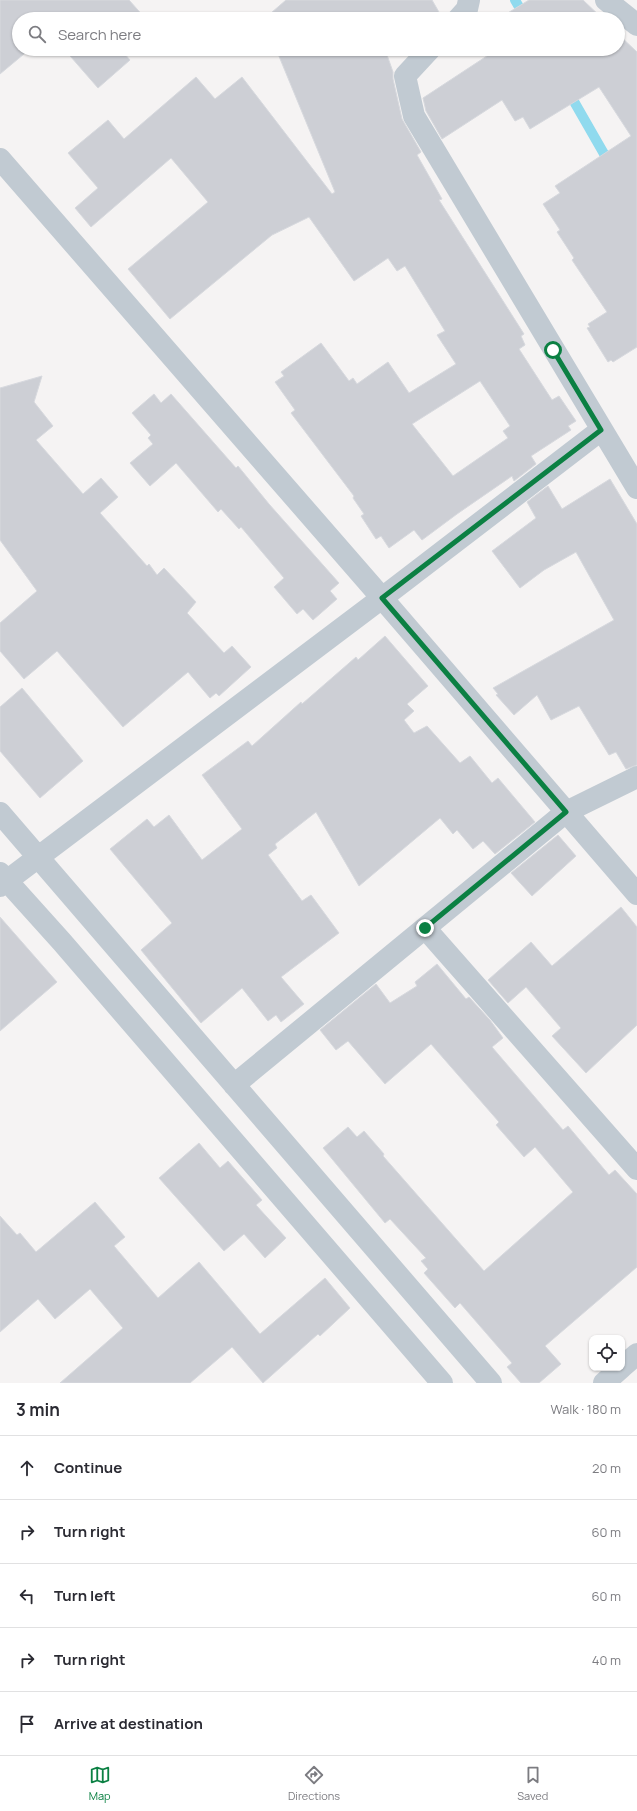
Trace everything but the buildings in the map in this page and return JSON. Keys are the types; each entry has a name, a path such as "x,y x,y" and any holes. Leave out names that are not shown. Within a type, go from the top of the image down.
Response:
{"street":[{"path":"464,12 467,9 469,0"},
{"path":"606,0 621,12"},
{"path":"625,15 637,25"},
{"path":"424,56 405,76 414,116 637,488"},
{"path":"0,159 637,894"},
{"path":"442,1383 67,948 2,880 38,857 382,598 601,430"},
{"path":"234,1085 566,812 637,777"},
{"path":"0,813 491,1383"},
{"path":"425,928 637,1169"},
{"path":"625,1365 637,1354"},
{"path":"604,1383 618,1371"}],"waterway":[{"path":"515,0 522,12"},
{"path":"568,91 611,166"}],"route":[{"path":"425,928 566,812 382,598 601,430 553,350"}]}
